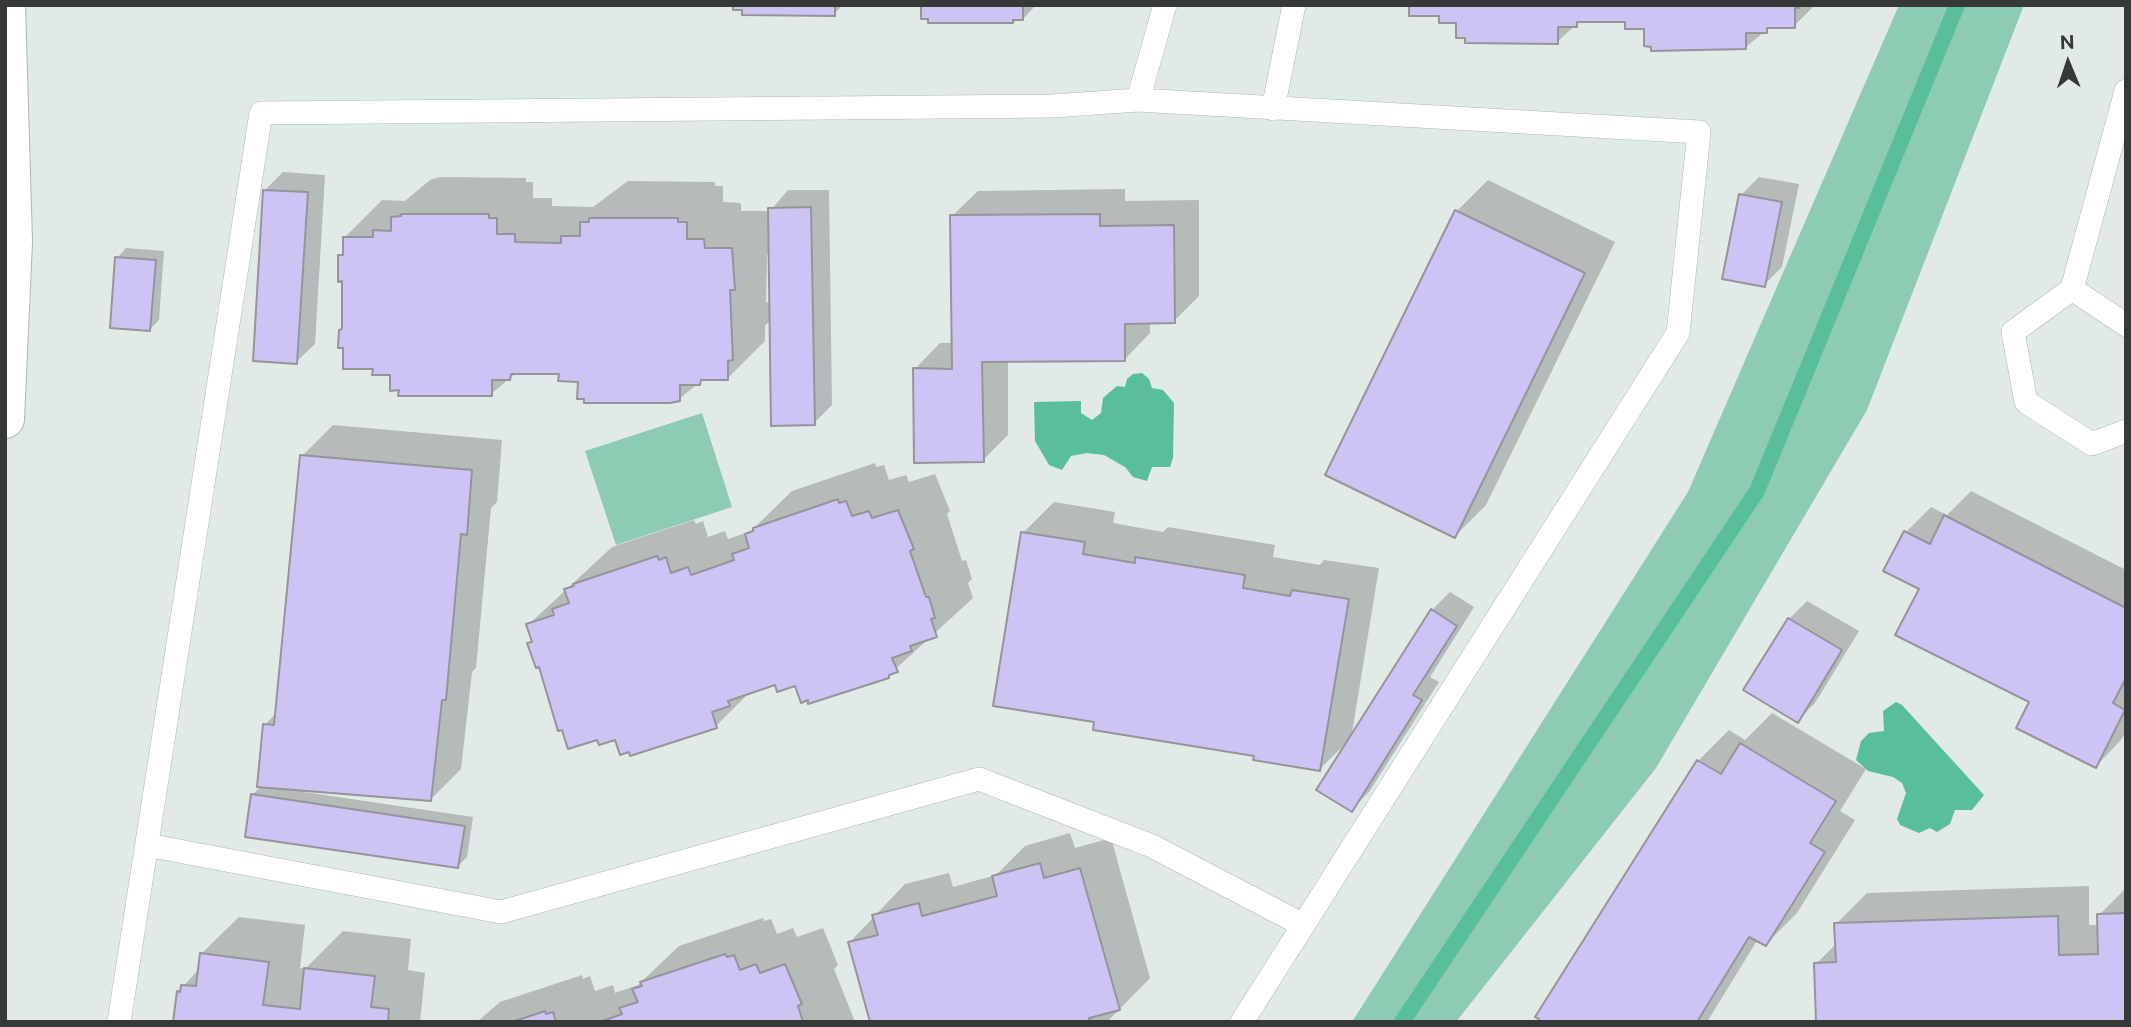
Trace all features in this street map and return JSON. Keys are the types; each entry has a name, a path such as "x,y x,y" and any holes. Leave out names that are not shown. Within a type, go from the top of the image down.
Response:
{"street":[{"path":"5,419 13,242 6,5"}],"lane":[{"path":"1139,100 1165,5"},
{"path":"1273,109 1294,5"},
{"path":"2126,91 2072,289 2013,332 2026,402 2092,444 2126,430"},
{"path":"120,1022 261,113 1053,106 1139,100 1699,132 1678,333 1242,1022"},
{"path":"2072,289 2126,325"},
{"path":"147,845 501,912 979,779 1152,846 1303,925"}],"shaded area":[{"path":"1899,5 2024,5 1867,410 1656,768 1456,1022 1352,1022 1688,492"},
{"path":"1142,373 1149,379 1152,388 1163,390 1174,403 1173,458 1170,467 1152,467 1147,481 1133,477 1125,467 1104,455 1087,453 1071,456 1062,470 1049,465 1035,441 1034,402 1081,401 1081,413 1092,420 1101,413 1103,398 1117,386 1125,387 1127,379 1133,374"},
{"path":"702,413 732,507 616,545 585,451"},
{"path":"1896,702 1902,705 1984,795 1972,810 1955,810 1950,824 1937,832 1930,828 1919,833 1900,825 1897,819 1906,793 1902,783 1893,777 1868,771 1856,760 1861,741 1869,733 1884,731 1883,711"}],"building":[{"path":"733,5 835,5 835,16 742,15 742,10 733,10"},
{"path":"921,5 1023,5 1023,20 1013,20 1013,23 928,23 928,19 921,19"},
{"path":"1409,5 1799,5 1799,8 1795,8 1795,28 1767,28 1767,33 1746,33 1746,49 1651,51 1651,47 1644,46 1644,29 1625,29 1625,22 1577,22 1577,27 1558,27 1558,44 1465,43 1465,38 1456,38 1456,23 1439,23 1439,16 1409,16"},
{"path":"263,190 308,192 297,364 253,361"},
{"path":"1739,194 1782,202 1765,287 1722,279"},
{"path":"811,207 815,425 771,426 768,208"},
{"path":"1455,210 1585,273 1455,538 1325,475"},
{"path":"401,214 489,214 489,218 497,218 497,234 515,234 515,242 561,243 561,236 580,236 580,222 589,222 589,218 678,218 678,222 687,222 687,239 704,239 705,248 732,248 735,290 730,290 733,360 728,361 728,380 701,380 700,385 680,385 680,401 670,403 584,403 584,399 577,399 578,382 558,381 559,374 511,374 510,380 492,380 492,396 398,396 399,390 390,391 390,375 372,375 373,369 343,369 343,348 338,348 339,330 342,329 342,281 338,282 338,255 343,255 343,237 373,237 373,230 391,231 391,217"},
{"path":"1100,214 1100,226 1174,225 1175,323 1125,324 1125,361 982,362 984,462 914,463 913,368 952,369 950,215"},
{"path":"115,257 156,260 150,331 110,328"},
{"path":"300,455 472,470 467,535 461,534 446,700 442,700 431,801 257,787 263,724 274,725"},
{"path":"838,499 839,503 846,501 852,516 869,511 872,518 898,510 914,549 910,551 926,597 929,597 935,618 931,619 937,637 910,646 912,651 892,658 898,672 889,675 889,678 808,704 808,700 801,703 795,686 777,692 775,685 728,701 730,706 712,712 717,728 630,756 629,752 620,755 615,740 599,745 597,740 568,749 562,730 558,731 539,667 536,668 527,643 532,642 526,624 554,615 552,609 569,603 564,589 574,586 573,584 657,556 659,560 666,557 671,573 688,567 691,575 734,560 732,554 749,548 745,534 753,531 753,528"},
{"path":"1944,515 2126,608 2126,678 2113,703 2125,710 2096,768 2016,728 2029,702 1895,635 1919,589 1883,571 1904,531 1930,544"},
{"path":"1021,532 1085,542 1083,554 1135,563 1135,557 1245,575 1243,588 1290,596 1292,590 1349,599 1320,771 1253,760 1254,756 1093,730 1094,722 993,706"},
{"path":"1431,609 1457,626 1413,695 1422,700 1352,812 1316,790"},
{"path":"1788,618 1842,650 1798,723 1743,690"},
{"path":"1740,743 1836,801 1810,843 1825,852 1766,946 1749,937 1697,1022 1538,1022 1539,1019 1535,1017 1697,760 1721,774"},
{"path":"251,794 465,826 458,868 245,837"},
{"path":"1040,863 1044,878 1080,868 1120,1010 1089,1018 1090,1022 870,1022 848,942 878,935 872,915 919,903 922,916 997,896 992,876"},
{"path":"2126,913 2126,1022 1816,1022 1814,963 1836,962 1834,923 2058,916 2059,955 2098,954 2097,914"},
{"path":"200,953 269,962 263,1005 300,1009 304,968 375,976 371,1007 389,1009 388,1022 173,1022 177,991 180,992 181,985 196,986"},
{"path":"725,954 727,957 734,955 740,970 756,964 760,973 785,964 802,1004 798,1006 803,1022 600,1022 622,1014 619,1008 638,1002 632,989 642,986 640,982"},
{"path":"545,1011 546,1014 553,1012 556,1022 512,1022"}],"waterway":[{"path":"1402,1022 1757,491 1957,5"}]}
